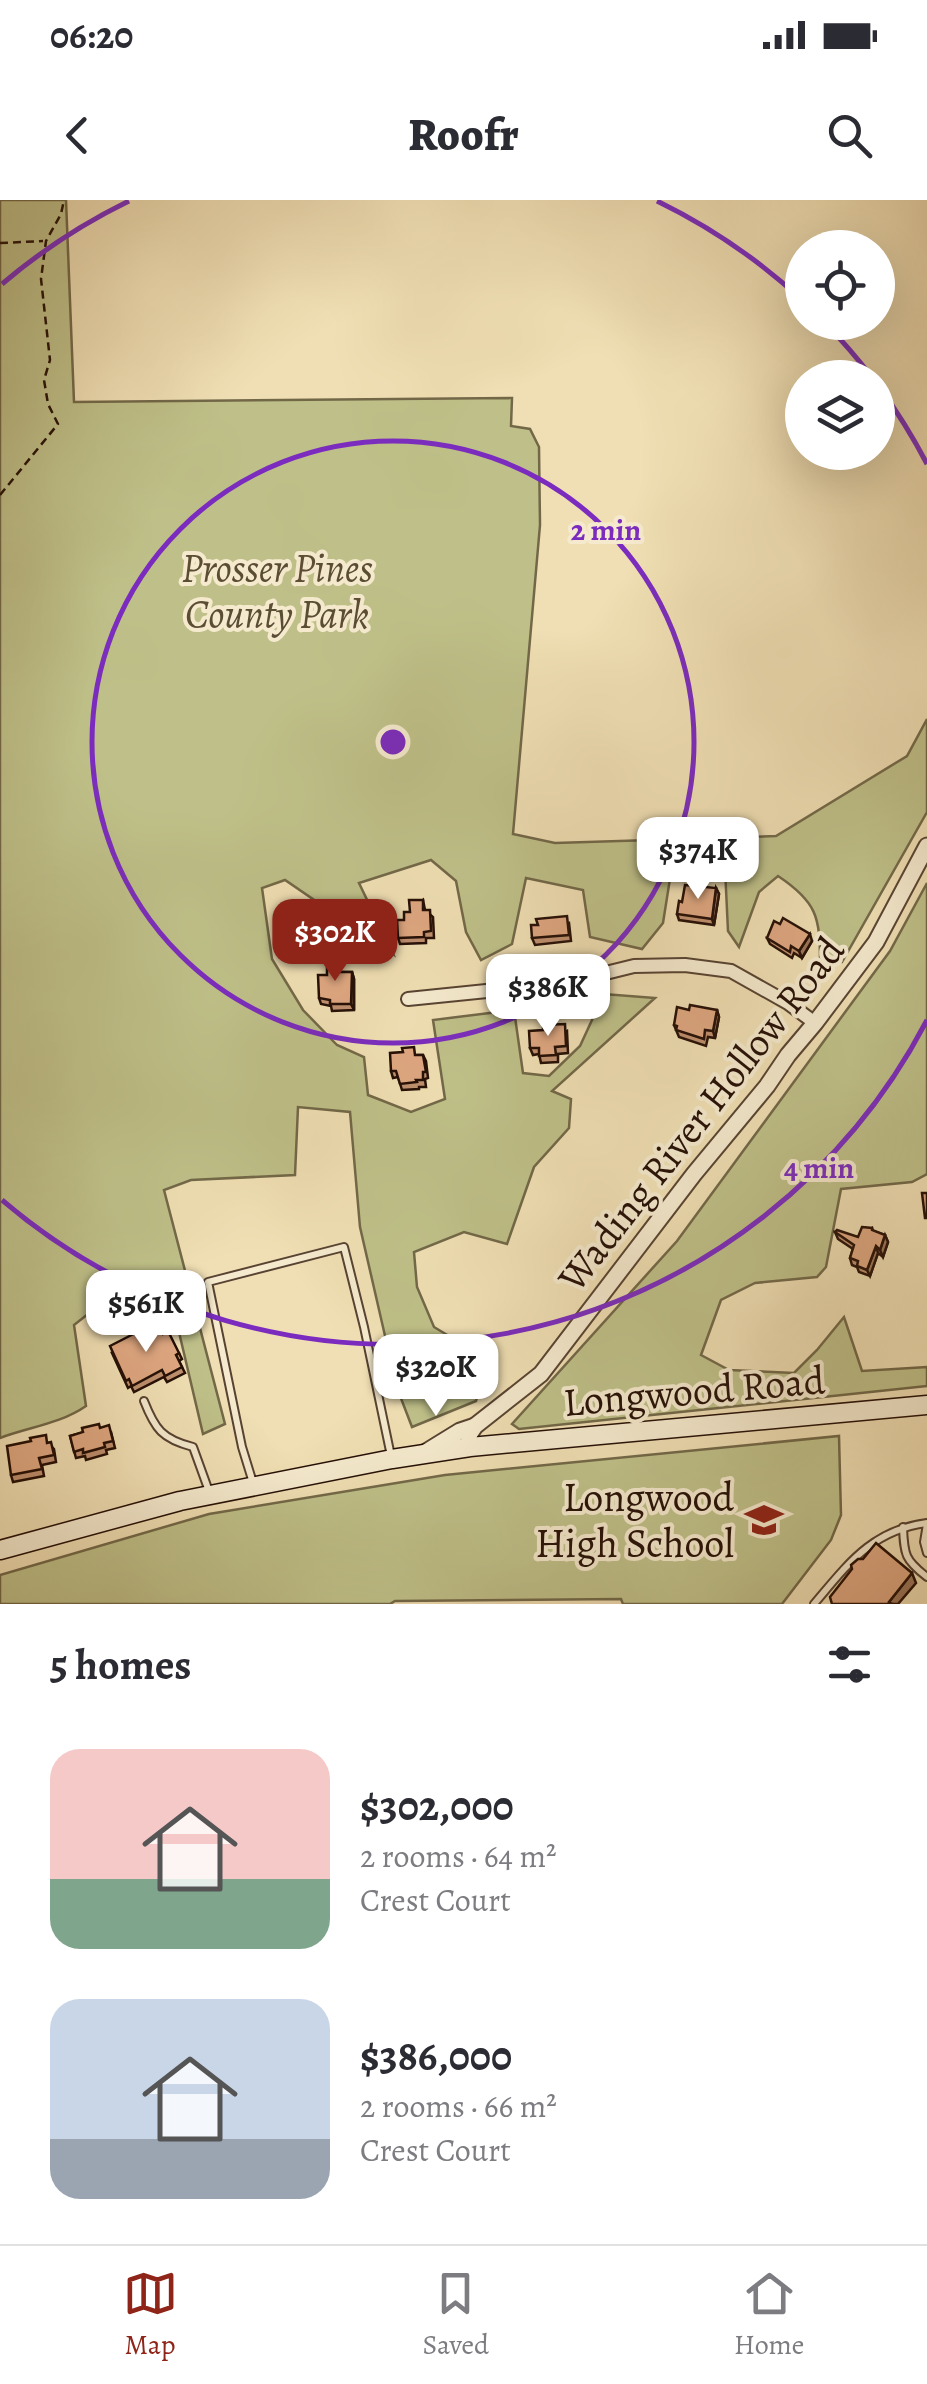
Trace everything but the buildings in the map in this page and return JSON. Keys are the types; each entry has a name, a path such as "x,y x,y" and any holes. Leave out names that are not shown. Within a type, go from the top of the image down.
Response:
{"main road":[{"name":"Longwood Road","path":"0,1550 142,1511 392,1459 470,1447 927,1405"}],"street":[{"name":"Wading River Hollow Road","path":"420,1455 474,1426 541,1374 876,942 927,846"},
{"path":"408,999 566,982 634,966 685,965 731,972 788,1003 816,1024"},
{"path":"470,1447 468,1435 474,1426"}],"lane":[{"path":"254,1487 242,1448 208,1282 344,1247 392,1459"},
{"path":"144,1401 154,1425 172,1442 192,1447 210,1496"},
{"path":"814,1604 870,1543 886,1533 927,1523 927,1553"},
{"path":"903,1527 904,1553 927,1577"}],"path":[{"path":"0,495 58,424 48,404 44,380 50,360 41,279 46,241 62,214 64,200"},
{"path":"0,244 46,241"}],"green space":[{"name":"Prosser Pines County Park","path":"0,200 66,200 74,402 512,398 511,426 530,429 539,447 540,525 513,834 555,843 776,836 907,756 927,719 927,812 842,962 820,962 814,912 801,894 778,876 759,892 739,947 728,931 725,868 672,866 663,923 642,949 590,937 583,890 526,878 512,944 481,960 466,932 456,881 431,860 359,883 393,954 285,880 262,888 272,959 303,1010 337,1045 364,1057 368,1095 411,1112 445,1099 433,1020 514,1010 523,1073 549,1076 580,1046 604,994 655,998 552,1091 571,1099 569,1128 534,1167 507,1244 464,1232 414,1252 417,1287 434,1327 487,1359 476,1401 412,1427 397,1388 360,1227 350,1112 298,1107 295,1175 191,1180 164,1190 225,1424 203,1434 174,1311 147,1295 102,1303 74,1325 86,1406 55,1421 0,1438"},
{"path":"927,883 927,1174 912,1182 841,1189 826,1267 817,1277 755,1283 721,1300 701,1355 729,1370 794,1373 844,1317 862,1371 927,1367 927,1386 519,1429 512,1424 677,1241 890,951"},
{"path":"839,1436 841,1515 831,1540 782,1604 623,1604 621,1599 390,1604 0,1604 0,1575 209,1514 445,1475"}],"place":[{"name":"Longwood High School","path":"764,1520"}]}
